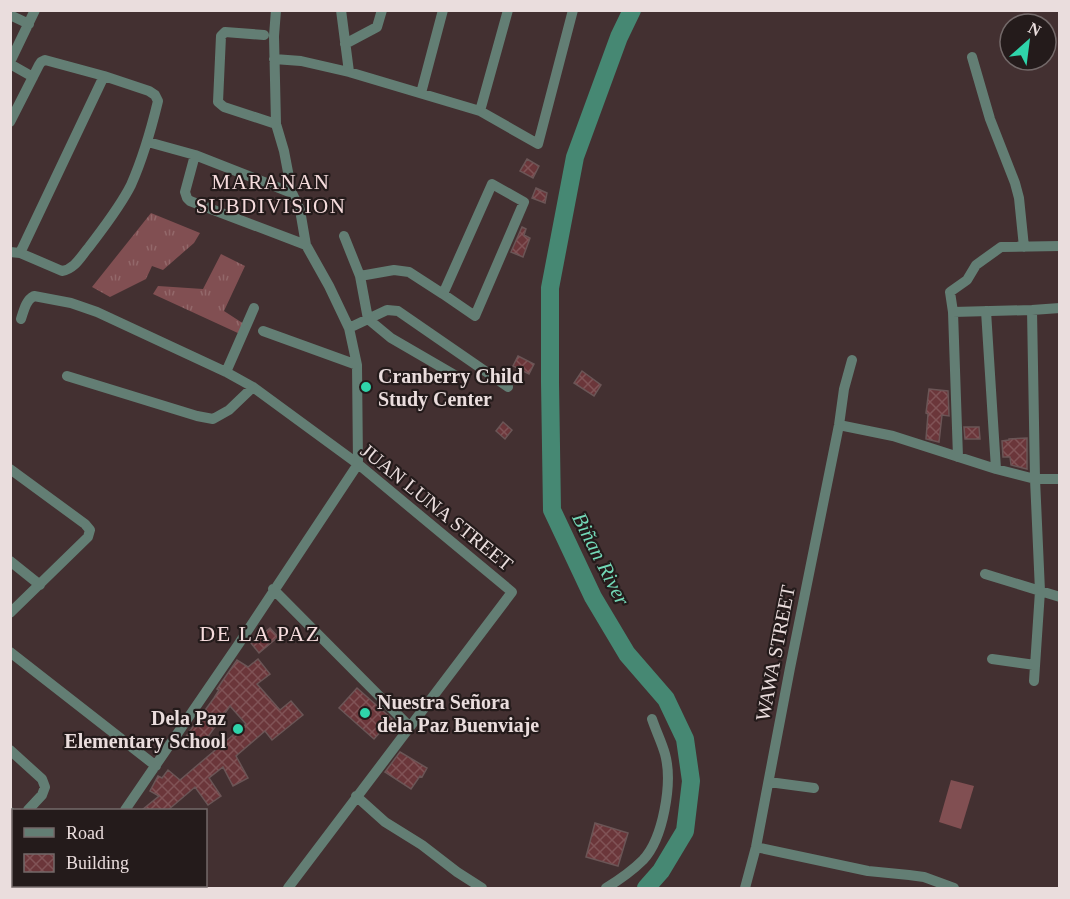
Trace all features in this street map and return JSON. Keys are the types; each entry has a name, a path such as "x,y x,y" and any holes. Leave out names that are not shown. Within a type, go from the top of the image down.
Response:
{"street":[{"path":"33,77 10,63 35,10"},
{"path":"126,809 358,464 357,366 349,328 306,245 300,210 292,193 276,124 274,36 276,10"},
{"path":"341,10 349,72"},
{"path":"345,44 377,27 382,10"},
{"path":"422,93 443,10"},
{"path":"480,111 508,10"},
{"path":"274,59 300,61 349,72 480,111 538,144 573,10"},
{"path":"10,15 29,24"},
{"path":"264,35 225,32 221,36 218,102 224,107 276,124"},
{"path":"972,57 990,119 1017,190 1024,247"},
{"path":"10,122 16,100 41,62 45,60 104,76 149,91 158,101 148,142 130,186 109,221 69,270 62,271 15,252 104,76"},
{"path":"148,142 195,155 292,193"},
{"path":"195,155 185,192 190,201 306,245"},
{"path":"360,276 394,270 409,272 475,316 524,202 492,184 443,294"},
{"path":"344,236 360,276 368,319 391,338 453,374"},
{"path":"958,457 953,312 950,292 967,280 976,265 1001,247 1059,246"},
{"name":"JUAN LUNA STREET","path":"21,319 26,303 32,296 71,303 98,312 253,387 358,464 512,592 288,888"},
{"path":"226,372 254,308"},
{"path":"953,312 1059,308"},
{"path":"349,328 387,310 398,311 508,387"},
{"path":"1032,310 1035,479 1040,591 1034,681"},
{"path":"986,311 996,469"},
{"path":"263,331 357,366"},
{"name":"WAWA STREET","path":"745,888 756,847 839,425 844,389 852,360"},
{"path":"67,376 197,416 213,418 229,410 253,387"},
{"path":"839,425 893,436 1035,479 1059,479"},
{"path":"10,470 86,524 90,530 88,537 10,613"},
{"path":"10,561 40,585"},
{"path":"985,574 1059,597"},
{"path":"273,589 410,727"},
{"path":"10,652 156,766"},
{"path":"992,659 1035,665"},
{"path":"606,888 644,859 657,837 668,794 669,780 665,755 652,720"},
{"path":"10,750 42,779 45,787 42,795 29,809"},
{"path":"769,782 814,788"},
{"path":"356,796 384,822 422,845 482,888"},
{"path":"756,847 868,871 924,878 954,888"}],"green space":[{"path":"151,213 200,233 194,243 163,270 152,266 146,279 110,297 92,287"},
{"path":"221,254 245,266 224,311 244,324 240,334 153,294 158,286 203,289"},
{"path":"951,780 974,786 961,829 939,822"}],"building":[{"path":"527,159 539,166 533,178 520,171"},
{"path":"536,188 547,193 545,203 532,198"},
{"path":"522,227 526,229 524,235 530,238 523,257 511,252"},
{"path":"518,356 534,364 529,374 513,366"},
{"path":"582,371 601,385 594,396 574,383"},
{"path":"929,389 948,391 949,416 942,415 939,442 926,439"},
{"path":"503,422 512,430 505,439 496,431"},
{"path":"964,427 979,427 980,439 965,439"},
{"path":"1027,438 1027,469 1011,465 1010,457 1003,457 1002,441"},
{"path":"270,628 278,637 259,653 251,643"},
{"name":"Dela Paz Elementary School","path":"258,659 270,674 257,684 280,710 291,701 303,715 272,740 265,731 236,756 248,778 233,786 223,767 209,778 221,796 208,805 195,787 169,809 143,809 159,796 150,791 158,776 162,778 168,770 180,780 246,724 230,706 199,749 184,739 214,698 219,690 217,689 237,660 248,667"},
{"name":"Nuestra Señora dela Paz Buenviaje","path":"357,688 392,719 374,739 339,708"},
{"path":"400,752 427,768 411,789 385,772"},
{"path":"595,823 628,833 618,866 586,857"}],"waterway":[{"name":"Biñan River","path":"632,10 619,37 575,157 550,288 552,510 593,597 627,654 666,699 685,739 691,781 685,831 661,871 646,888"}],"place":[{"name":"Cranberry Child Study Center","path":"366,387"},
{"name":"Nuestra Señora dela Paz Buenviaje","path":"365,713"},
{"name":"Dela Paz Elementary School","path":"238,729"}],"district":[{"name":"MARANAN SUBDIVISION","path":"271,194"},
{"name":"DE LA PAZ","path":"260,633"}]}
